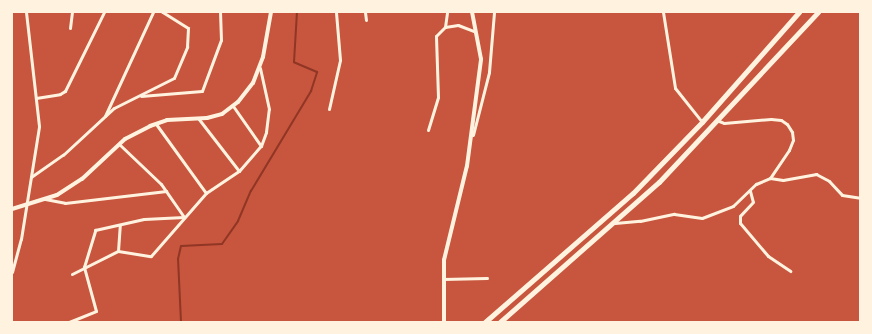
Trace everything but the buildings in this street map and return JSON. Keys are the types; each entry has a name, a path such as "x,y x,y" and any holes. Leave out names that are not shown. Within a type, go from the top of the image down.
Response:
{"highway":[{"path":"486,322 633,193 702,122 799,12"},
{"path":"500,322 615,223 719,121 818,12"}],"street":[{"path":"12,272 21,239 39,126 26,12"},
{"path":"70,28 72,12"},
{"path":"36,98 60,94 65,91 104,12"},
{"path":"104,117 153,12"},
{"path":"31,177 63,155 118,106 174,78 186,50 188,28 162,12"},
{"path":"137,97 202,91 221,40 220,12"},
{"path":"12,209 27,203 57,195 82,179 120,144 156,124 167,120 198,118 222,114 233,106 253,83 259,67 271,12"},
{"path":"329,109 340,60 336,12"},
{"path":"365,12 366,20"},
{"path":"445,27 448,12"},
{"path":"444,322 442,279 449,230 467,166 481,59 474,31 472,12"},
{"path":"472,136 489,72 494,12"},
{"path":"663,12 676,88 702,122"},
{"path":"428,130 438,97 435,40 439,31 445,27 458,25 474,31"},
{"path":"72,274 118,251 151,256 206,193 238,171 261,146 266,132 269,109 259,67"},
{"path":"233,106 261,146"},
{"path":"198,118 238,171"},
{"path":"615,223 640,221 674,214 702,218 733,206 756,184 770,178 790,150 793,140 792,132 787,124 781,120 771,119 724,123 719,121"},
{"path":"156,124 206,193"},
{"path":"120,144 141,162 166,191 184,217"},
{"path":"770,178 783,180 816,174 823,176 842,194 858,198 860,195"},
{"path":"44,198 64,203 166,191"},
{"path":"750,191 753,202 740,216 740,223 768,256 790,271"},
{"path":"69,322 96,311 84,267 95,230 144,219 184,217"},
{"path":"118,251 120,225"},
{"path":"442,279 487,278"}],"waterway":[{"path":"181,322 178,259 181,246 222,244 238,221 251,191 311,91 317,72 294,62 297,12"}]}
